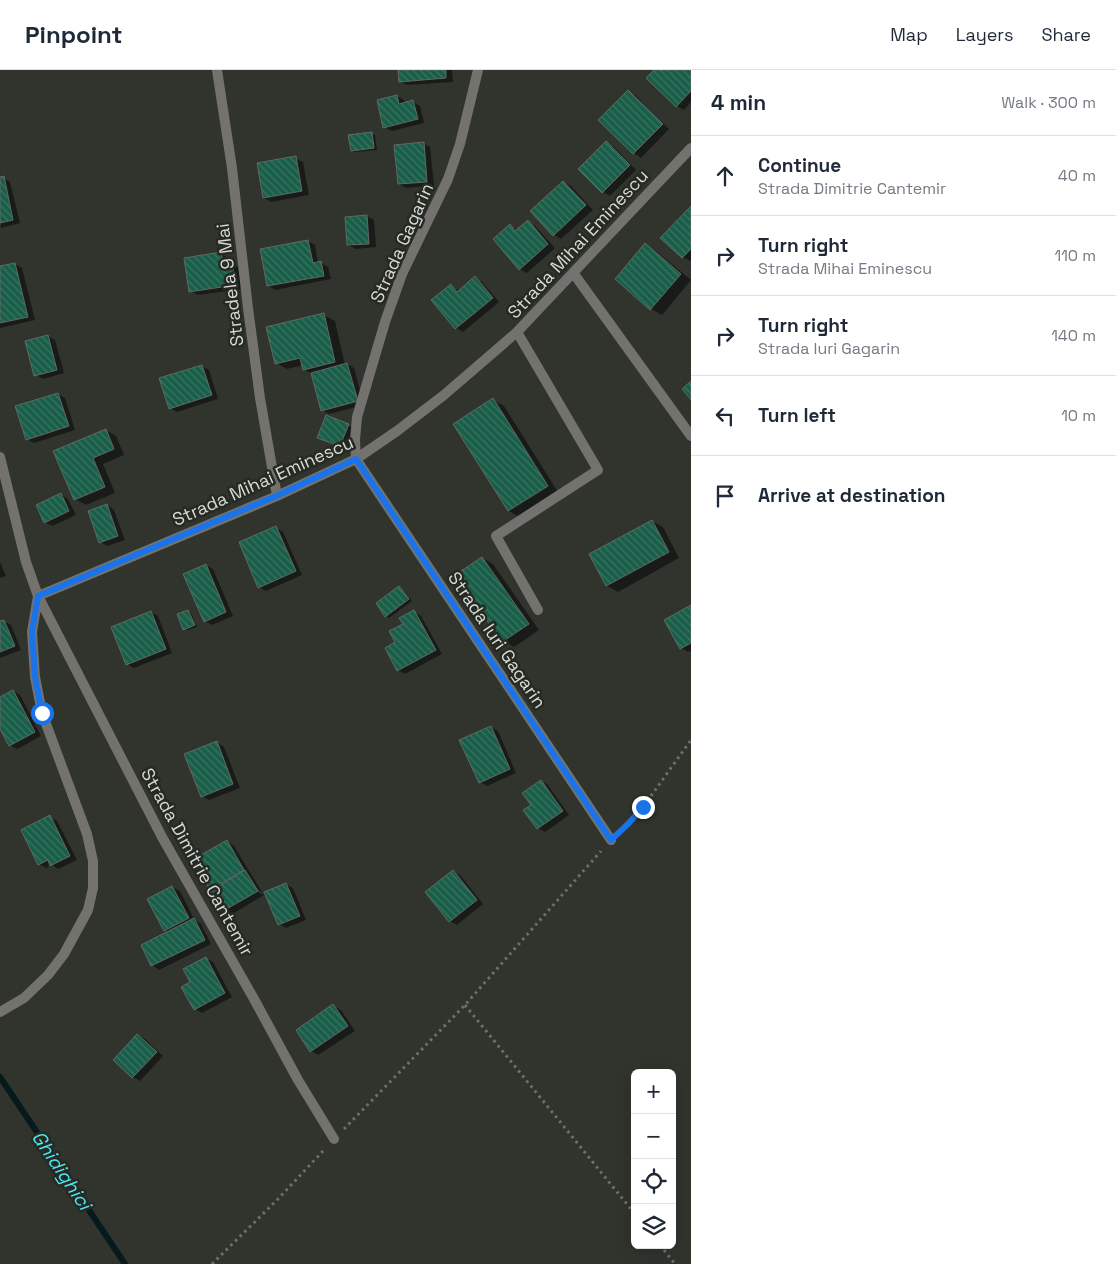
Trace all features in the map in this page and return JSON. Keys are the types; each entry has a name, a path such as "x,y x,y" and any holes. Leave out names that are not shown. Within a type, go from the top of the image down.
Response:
{"street":[{"name":"Stradela 9 Mai","path":"217,70 232,168 260,398 276,496"},
{"name":"Strada Gagarin","path":"356,459 357,417 385,322 402,274 448,179 460,144 478,70"},
{"name":"Strada Mihai Eminescu","path":"38,596 276,496 356,459 397,431 436,401 517,332 574,274 691,148"},
{"path":"574,274 691,436"},
{"path":"517,332 598,470 496,536 538,610"},
{"name":"Strada Dimitrie Cantemir","path":"0,457 26,562 38,596 162,837 298,1080 334,1139"},
{"name":"Strada Iuri Gagarin","path":"356,459 611,840"},
{"name":"Strada Dimitrie Cantemir","path":"0,1012 24,998 48,975 64,954 88,910 93,888 93,861 87,834 42,713 35,677 32,632 38,596"}],"path":[{"path":"212,1264 278,1199 465,1005 611,840 643,807 691,740"},
{"path":"465,1005 631,1209"},
{"path":"663,1249 676,1264"}],"building":[{"path":"398,70 446,70 446,78 399,82"},
{"path":"654,70 691,70 691,91 676,107 646,78"},
{"path":"628,90 663,124 633,154 598,120"},
{"path":"397,95 399,104 413,100 418,119 383,128 377,100"},
{"path":"372,132 374,148 351,151 348,135"},
{"path":"606,141 630,165 602,193 578,169"},
{"path":"424,142 427,182 398,184 394,145"},
{"path":"296,156 302,191 263,198 257,163"},
{"path":"4,176 13,220 0,223 0,177"},
{"path":"563,181 586,205 553,236 530,211"},
{"path":"691,206 691,249 682,258 660,238"},
{"path":"367,215 369,244 347,245 345,217"},
{"path":"528,220 548,244 519,270 493,239 510,224 515,231"},
{"path":"308,240 313,263 321,261 324,276 267,286 260,249"},
{"path":"645,243 681,274 650,310 615,279"},
{"path":"221,252 223,262 232,261 235,285 189,292 184,258"},
{"path":"15,263 28,317 0,323 0,266"},
{"path":"475,276 493,298 455,329 431,300 451,284 457,292"},
{"path":"324,313 335,362 303,370 300,358 275,364 266,327"},
{"path":"48,335 57,370 34,376 25,341"},
{"path":"347,363 358,401 321,411 311,373"},
{"path":"202,365 212,395 169,409 159,378"},
{"path":"691,381 691,400 682,389"},
{"path":"58,393 69,426 26,440 15,406"},
{"path":"493,398 548,486 508,511 453,424"},
{"path":"326,415 349,424 340,446 317,438"},
{"path":"106,429 114,449 93,458 105,487 74,500 53,451"},
{"path":"61,493 69,511 44,523 36,505"},
{"path":"107,504 118,536 99,543 88,511"},
{"path":"652,520 669,552 606,586 589,554"},
{"path":"276,526 296,571 258,588 239,542"},
{"path":"482,557 529,624 502,642 455,575"},
{"path":"206,564 226,612 204,622 183,574"},
{"path":"399,586 409,599 385,617 376,603"},
{"path":"691,605 691,643 680,649 664,620"},
{"path":"188,610 195,625 183,630 177,614"},
{"path":"414,610 436,650 397,671 385,648 395,642 389,631 403,624 399,618"},
{"path":"151,611 166,649 126,665 111,627"},
{"path":"4,620 15,646 0,652 0,621"},
{"path":"13,690 35,732 9,746 0,729 0,697"},
{"path":"491,726 510,769 479,783 459,740"},
{"path":"217,741 233,784 201,797 184,754"},
{"path":"541,780 563,811 537,829 523,810 531,805 522,793"},
{"path":"50,815 70,856 50,866 48,860 38,865 21,830"},
{"path":"227,840 244,870 210,890 192,860"},
{"path":"245,870 258,891 223,911 211,891"},
{"path":"453,870 477,900 449,922 425,892"},
{"path":"286,883 300,916 278,925 264,892"},
{"path":"172,886 189,918 164,931 147,899"},
{"path":"194,918 205,940 151,966 141,945"},
{"path":"206,957 225,993 194,1010 181,987 190,982 183,969"},
{"path":"333,1004 348,1026 310,1052 296,1030"},
{"path":"137,1034 157,1052 132,1078 113,1060"}],"waterway":[{"name":"Ghidighici","path":"0,1077 125,1264"}],"route":[{"path":"42,713 35,677 32,632 38,596 276,496 356,459 611,840 643,807"}]}
